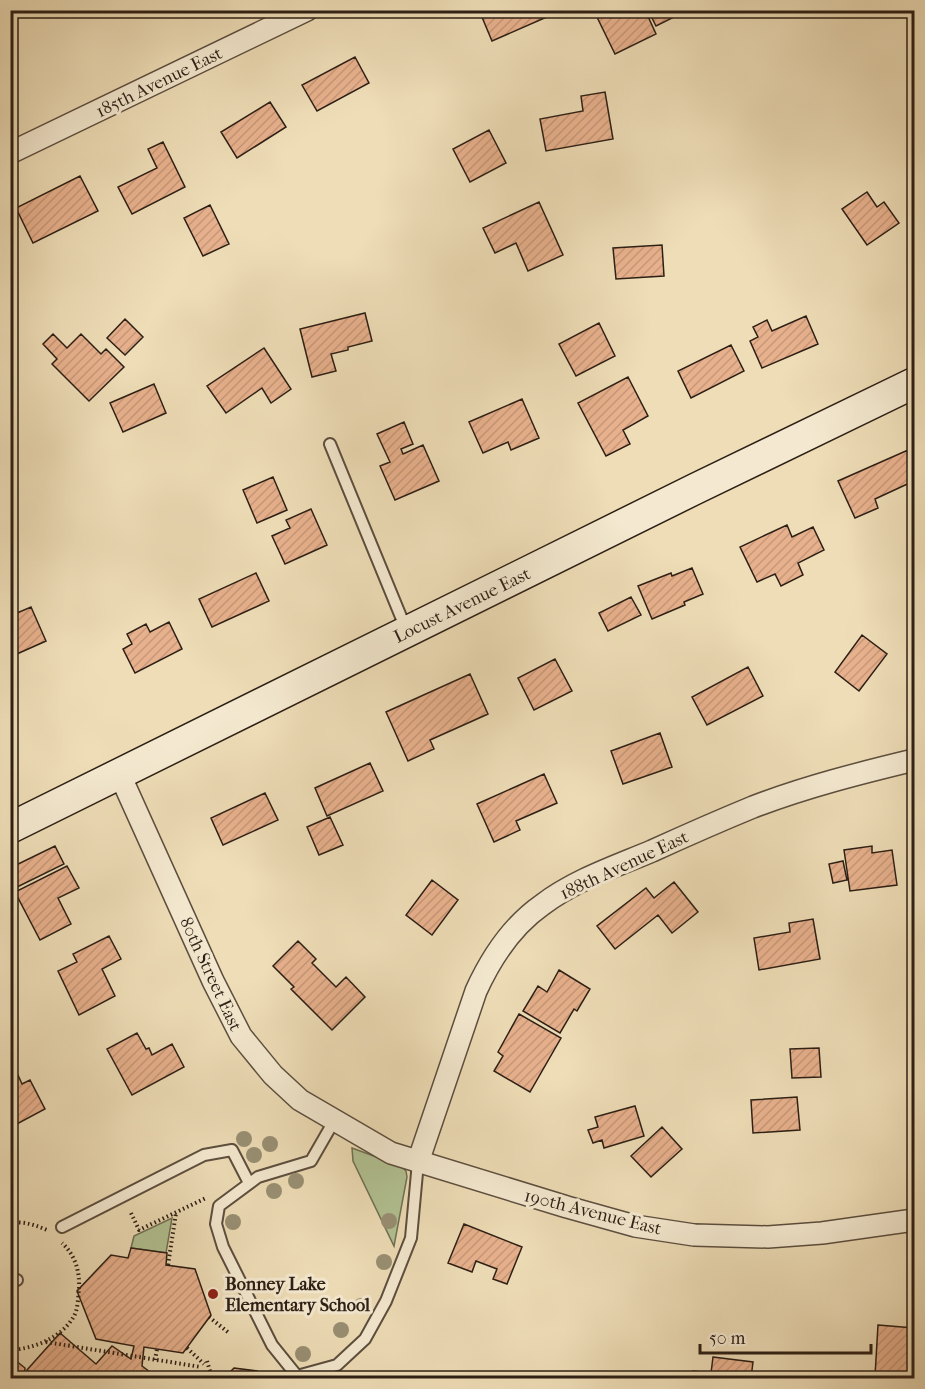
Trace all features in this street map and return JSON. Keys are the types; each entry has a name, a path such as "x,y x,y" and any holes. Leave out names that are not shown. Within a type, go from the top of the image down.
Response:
{"street":[{"name":"185th Avenue East","path":"10,153 307,10"},
{"name":"Locust Avenue East","path":"10,828 909,383"},
{"name":"188th Avenue East","path":"418,1162 483,974 503,943 527,916 572,885 752,808 862,772 915,760"},
{"name":"80th Street East","path":"120,775 213,981 241,1036 273,1075 300,1100 391,1153 418,1162"},
{"name":"190th Avenue East","path":"418,1162 635,1226 694,1235 768,1237 822,1233 915,1220"}],"lane":[{"path":"330,444 408,632"},
{"path":"334,1121 311,1161 258,1177 219,1206 216,1224 223,1247 272,1345 297,1376 337,1365 365,1339 386,1301 411,1238 418,1162"},
{"path":"62,1227 204,1155 232,1150 249,1183"}],"path":[{"path":"131,1213 139,1230 209,1196"},
{"path":"168,1265 176,1212"},
{"path":"10,1223 33,1224 48,1231"},
{"path":"10,1350 26,1350 45,1342 62,1330 74,1317 80,1279 76,1260 57,1238"},
{"path":"209,1317 229,1334"},
{"path":"45,1342 156,1360 204,1364"},
{"path":"187,1348 204,1364 212,1378"},
{"path":"156,1360 157,1349"}],"green space":[{"path":"352,1148 401,1166 406,1171 407,1177 394,1246 353,1161"},
{"path":"172,1218 166,1253 131,1248 134,1236"}],"building":[{"path":"479,10 547,10 549,16 492,41"},
{"path":"600,10 645,10 656,34 615,54 595,13"},
{"path":"648,10 688,10 656,26"},
{"path":"355,57 369,83 317,111 302,85"},
{"path":"605,92 613,139 546,151 540,119 583,111 581,96"},
{"path":"270,102 286,127 237,158 221,132"},
{"path":"489,130 506,163 470,182 453,149"},
{"path":"163,142 185,187 132,214 118,187 157,168 148,149"},
{"path":"80,176 98,211 33,243 16,208"},
{"path":"867,192 877,207 884,202 899,223 867,245 842,209"},
{"path":"539,202 563,255 528,271 516,243 495,253 483,228"},
{"path":"210,205 229,244 203,256 184,218"},
{"path":"662,245 664,276 616,279 613,248"},
{"path":"365,313 372,341 331,354 336,371 312,377 300,329"},
{"path":"806,316 818,344 762,368 750,341 758,337 753,327 767,320 772,331"},
{"path":"125,319 143,337 125,355 107,338"},
{"path":"599,323 615,356 576,376 559,344"},
{"path":"53,334 67,348 81,334 101,354 106,349 124,367 89,401 52,364 57,359 43,344"},
{"path":"731,345 744,371 691,398 678,371"},
{"path":"264,348 291,389 271,403 262,388 226,413 207,386"},
{"path":"628,377 648,416 623,430 630,444 606,456 578,403"},
{"path":"154,384 166,413 123,432 110,403"},
{"path":"522,399 539,438 511,450 508,442 483,453 469,422"},
{"path":"404,422 413,444 401,449 403,454 423,445 439,481 395,500 380,466 390,462 377,434"},
{"path":"908,450 914,465 914,481 875,499 878,508 855,518 838,481"},
{"path":"273,477 287,510 257,523 243,490"},
{"path":"311,509 327,545 285,564 272,536 290,528 286,520"},
{"path":"787,525 792,537 813,527 824,550 798,563 803,575 781,586 775,574 757,582 740,547"},
{"path":"692,568 703,594 684,602 685,605 652,619 638,586 671,573 672,576"},
{"path":"256,573 269,601 212,627 199,599"},
{"path":"631,597 641,615 608,631 599,613"},
{"path":"31,607 46,641 10,657 10,616"},
{"path":"169,622 182,649 135,673 123,649 132,644 127,634 146,624 150,632"},
{"path":"862,635 887,654 859,691 835,672"},
{"path":"555,659 572,691 534,710 518,678"},
{"path":"748,667 763,696 707,725 692,697"},
{"path":"470,674 488,714 430,740 434,749 408,761 386,712"},
{"path":"660,733 672,767 623,784 611,751"},
{"path":"370,763 383,791 327,816 315,788"},
{"path":"544,774 557,803 516,821 520,830 494,842 477,804"},
{"path":"265,793 278,820 223,845 211,818"},
{"path":"330,817 343,845 319,855 307,827"},
{"path":"55,846 64,864 11,890 10,868"},
{"path":"872,846 872,853 892,850 897,885 850,891 844,850"},
{"path":"843,861 847,880 833,883 829,864"},
{"path":"67,866 79,888 58,898 71,924 40,940 15,892"},
{"path":"432,880 458,900 432,935 406,915"},
{"path":"674,882 698,912 672,933 658,915 615,949 597,926 646,888 654,898"},
{"path":"813,919 820,959 759,970 754,938 790,932 789,923"},
{"path":"109,936 121,959 102,969 115,996 79,1015 58,971 77,962 73,954"},
{"path":"298,941 316,959 312,963 336,987 346,977 365,997 332,1030 291,989 294,987 273,966"},
{"path":"559,970 590,989 577,1011 574,1009 560,1033 523,1011 538,986 547,992"},
{"path":"519,1014 561,1038 530,1092 494,1071 503,1056 498,1052"},
{"path":"137,1033 152,1055 172,1044 184,1067 132,1095 107,1049"},
{"path":"819,1048 821,1077 792,1078 790,1049"},
{"path":"18,1075 22,1084 30,1080 45,1109 15,1125 10,1117 10,1079"},
{"path":"797,1097 800,1130 753,1133 751,1100"},
{"path":"635,1106 644,1136 604,1148 602,1140 593,1143 588,1130 598,1127 595,1117"},
{"path":"662,1127 682,1149 651,1177 631,1156"},
{"path":"464,1224 522,1247 507,1284 493,1279 497,1269 476,1261 472,1272 448,1263"},
{"path":"131,1248 167,1253 166,1265 195,1269 211,1315 183,1353 144,1347 142,1366 158,1378 38,1378 27,1370 60,1333 96,1364 112,1346 131,1359 134,1346 96,1339 77,1291 111,1255 128,1258"},
{"path":"878,1325 914,1328 914,1378 875,1376"},
{"path":"10,1356 25,1368 24,1378 10,1378"},
{"path":"713,1357 753,1362 751,1378 692,1378 693,1371 711,1373"},
{"path":"234,1368 257,1371 258,1378 224,1378"}],"place":[{"name":"Bonney Lake Elementary School","path":"213,1294"}]}
